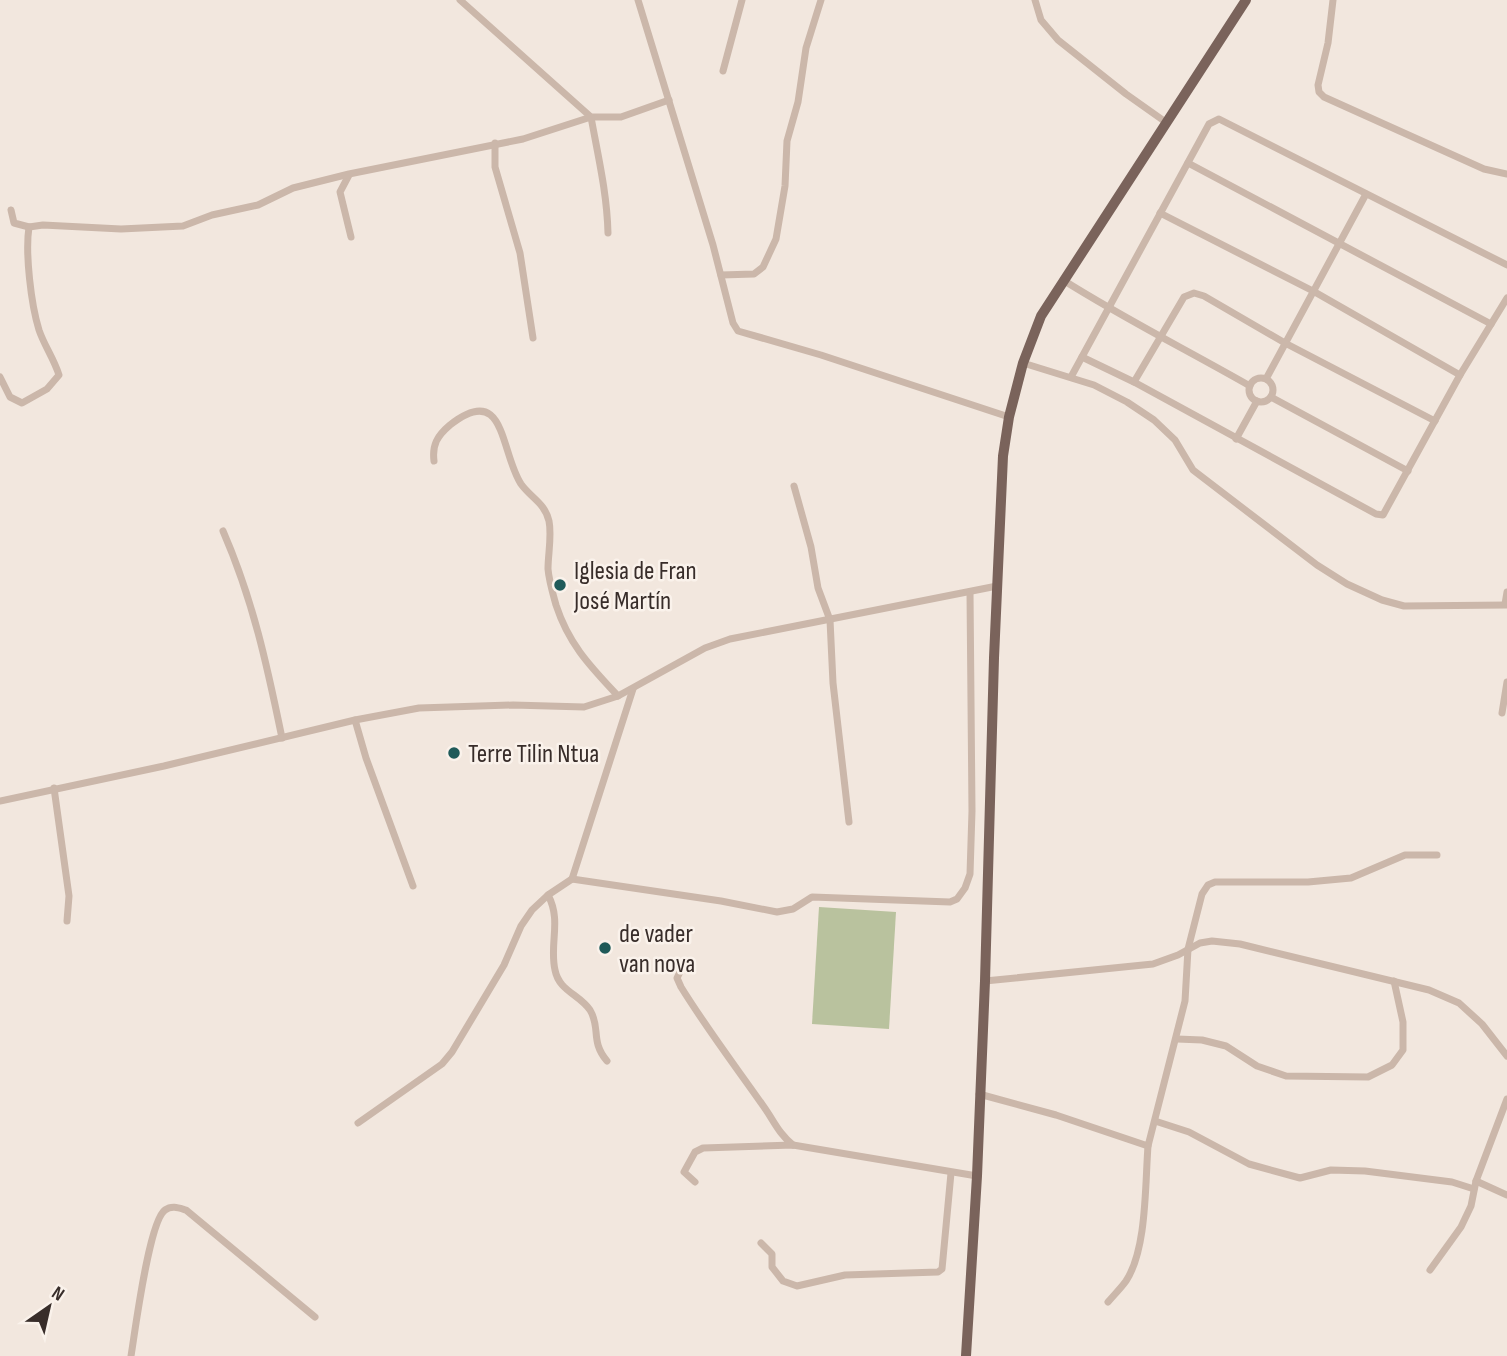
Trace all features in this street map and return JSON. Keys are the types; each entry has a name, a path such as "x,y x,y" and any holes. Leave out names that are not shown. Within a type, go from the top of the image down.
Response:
{"main road":[{"path":"965,1356 977,1176 1003,456 1009,416 1023,363 1041,316 1246,0"}],"street":[{"path":"460,0 591,117 606,192 608,233"},
{"path":"638,0 733,323 738,331 1009,416"},
{"path":"723,71 742,0"},
{"path":"721,275 754,274 763,267 776,239 785,186 787,141 798,102 806,48 821,0"},
{"path":"1035,0 1041,20 1058,40 1167,123"},
{"path":"1333,0 1328,43 1318,85 1319,92 1324,97 1483,169 1507,173"},
{"path":"11,210 14,223 29,227 43,225 121,229 183,226 212,215 258,205 293,188 523,139 591,117 621,117 669,100"},
{"path":"1071,377 1209,124 1219,119 1507,265"},
{"path":"495,144 495,167 519,247 533,338"},
{"path":"1188,163 1491,324"},
{"path":"349,174 340,192 351,237"},
{"path":"1266,379 1366,194"},
{"path":"1160,213 1313,291 1460,375"},
{"path":"0,377 10,397 22,403 47,389 59,375 37,319 28,253 29,227"},
{"path":"1063,280 1108,309 1250,386"},
{"path":"1134,382 1184,297 1194,293 1435,421"},
{"path":"1082,356 1383,515 1460,375 1507,298"},
{"path":"1023,363 1094,385 1154,419 1175,440 1194,470 1317,565 1347,584 1382,600 1404,606 1506,605 1507,592"},
{"path":"1266,379 1273,387 1271,397 1264,402 1257,401 1251,396 1250,386 1255,380 1266,379"},
{"path":"1271,397 1408,471"},
{"path":"1236,439 1257,401"},
{"path":"434,461 432,448 437,437 447,428 472,413 484,411 492,414 522,486 541,503 546,513 549,523 548,573 556,606 571,642 618,696"},
{"path":"794,486 811,547 818,588 830,620 833,683 849,822"},
{"path":"223,531 246,587 265,656 282,738"},
{"path":"0,801 355,720 419,708 513,705 584,707 618,696 705,649 730,639 997,586"},
{"path":"358,1123 442,1064 452,1052 503,965 521,926 532,910 548,895 572,880 721,901 777,912 793,909 812,897 950,902 957,899 970,874 970,592"},
{"path":"1502,713 1507,682"},
{"path":"572,880 633,689"},
{"path":"355,720 366,758 413,886"},
{"path":"54,788 69,896 67,920"},
{"path":"1108,1302 1126,1282 1135,1263 1147,1189 1148,1146 1185,1000 1188,949 1202,894 1208,885 1215,882 1308,882 1351,878 1405,855 1437,855"},
{"path":"548,895 554,907 554,966 557,978 563,987 590,1010 597,1045 607,1061"},
{"path":"985,981 1153,964 1200,943 1240,944 1429,989 1459,1003 1482,1024 1507,1056"},
{"path":"683,966 677,978 681,987 712,1037 763,1106 781,1136 793,1145"},
{"path":"1177,1039 1202,1040 1226,1046 1257,1066 1286,1076 1368,1077 1392,1065 1403,1050 1403,1022 1394,981"},
{"path":"979,1094 1056,1115 1148,1146"},
{"path":"1430,1270 1461,1227 1471,1206 1475,1185 1507,1099"},
{"path":"1155,1121 1189,1132 1249,1164 1300,1178 1331,1170 1366,1171 1475,1185 1507,1195"},
{"path":"695,1182 684,1172 695,1152 703,1147 793,1145 977,1176"},
{"path":"761,1243 772,1254 772,1267 783,1281 797,1286 845,1275 938,1272 942,1269 951,1173"},
{"path":"131,1356 150,1248 159,1218 166,1209 175,1207 186,1210 315,1317"}],"green space":[{"path":"819,907 896,912 889,1029 812,1024"}],"place":[{"name":"Iglesia de Fran José Martín","path":"560,585"},
{"name":"Terre Tilin Ntua","path":"454,753"},
{"name":"de vader van nova","path":"605,948"}]}
